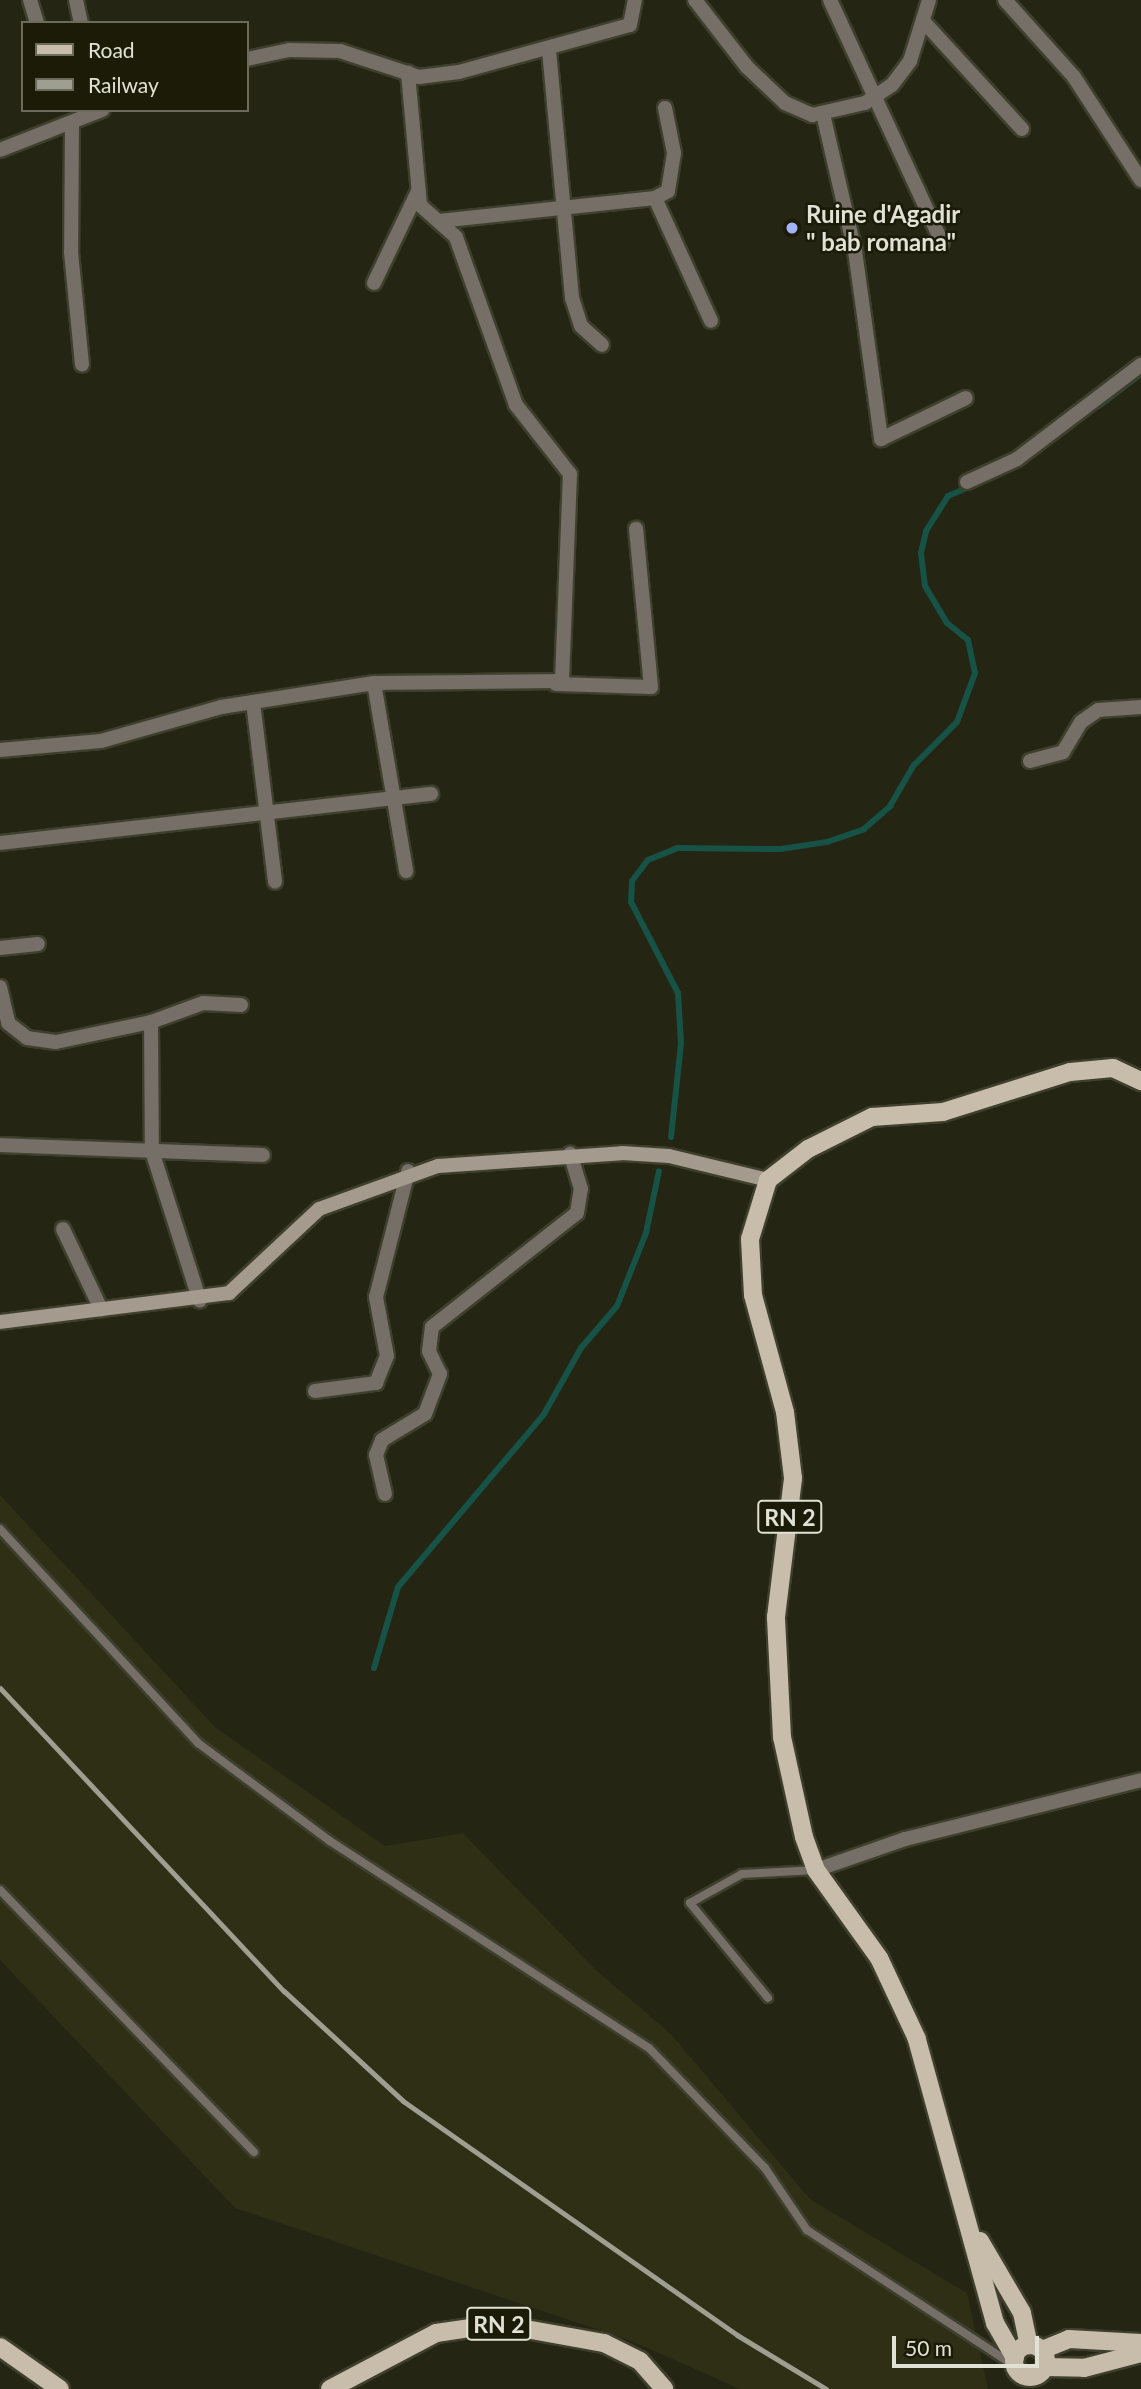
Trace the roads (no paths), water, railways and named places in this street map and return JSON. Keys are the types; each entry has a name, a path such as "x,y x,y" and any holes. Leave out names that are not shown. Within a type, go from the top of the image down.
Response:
{"main road":[{"path":"0,1322 101,1309 200,1301 242,1287 298,1222 319,1209 408,1171 570,1154 668,1156 768,1180 808,1149 872,1117 943,1112 1070,1072 1113,1068 1141,1082"},
{"name":"RN 2","path":"768,1180 750,1239 753,1295 785,1412 793,1478 776,1617 782,1737 816,1870 878,1958 917,2039 995,2323 1017,2372"},
{"path":"968,2220 1022,2313 1039,2365"},
{"name":"RN 2","path":"330,2389 436,2333 498,2324 604,2343 640,2361 664,2389"},
{"path":"1017,2372 1039,2365 1069,2339 1141,2343"},
{"path":"0,2347 60,2389"},
{"path":"1017,2372 1039,2365 1084,2368 1141,2353"}],"street":[{"path":"30,0 36,21"},
{"path":"76,0 81,21"},
{"path":"248,59 289,50 340,51 408,73 459,72 549,50 630,25 635,0"},
{"path":"695,0 785,103 823,114 876,95 910,61 925,22 929,0"},
{"path":"830,0 942,242"},
{"path":"1005,0 1074,77 1141,180"},
{"path":"925,22 1022,129"},
{"path":"549,50 561,208 572,298 581,326 602,345"},
{"path":"408,73 420,205 456,237 516,405 570,474 562,681 540,683"},
{"path":"439,221 655,198 668,191 674,153 665,108"},
{"path":"64,112 70,125 71,252 82,364"},
{"path":"0,150 98,112"},
{"path":"823,114 855,251 881,439 966,398"},
{"path":"374,283 418,191"},
{"path":"655,198 711,321"},
{"path":"967,482 1017,459 1141,365"},
{"path":"0,750 101,741 253,702 374,683 540,683 651,687 636,529"},
{"path":"374,683 406,871"},
{"path":"253,702 275,882"},
{"path":"1030,761 1063,752 1085,717 1098,710 1141,706"},
{"path":"0,843 431,794"},
{"path":"0,948 38,944"},
{"path":"0,987 8,1023 27,1038 56,1042 151,1022 204,1003 241,1005"},
{"path":"151,1022 152,1151 200,1301"},
{"path":"0,1145 263,1155"},
{"path":"385,1494 376,1455 382,1440 425,1414 440,1374 429,1351 432,1327 577,1213 581,1189 570,1154"},
{"path":"315,1391 376,1383 387,1356 376,1297 408,1171"},
{"path":"63,1229 101,1309"},
{"path":"816,1870 905,1839 1141,1780"}],"lane":[{"path":"0,1529 198,1743 330,1842 649,2048 765,2168 807,2230 1017,2372"},
{"path":"768,1998 690,1903 742,1874 816,1870"},
{"path":"0,1890 254,2152"}],"waterway":[{"path":"1099,406 1141,374"},
{"path":"671,1137 681,1043 678,993 631,902 632,881 648,860 677,848 781,849 827,842 864,829 890,806 914,765 957,722 975,673 968,640 947,623 925,586 921,553 926,531 948,496 972,486"},
{"path":"374,1668 398,1587 544,1414 581,1348 617,1306 646,1233 659,1171"}],"railway":[{"path":"0,1688 284,1991 403,2101 737,2335 826,2389"}],"place":[{"name":"Ruine d'Agadir \" bab romana\"","path":"792,228"}]}
